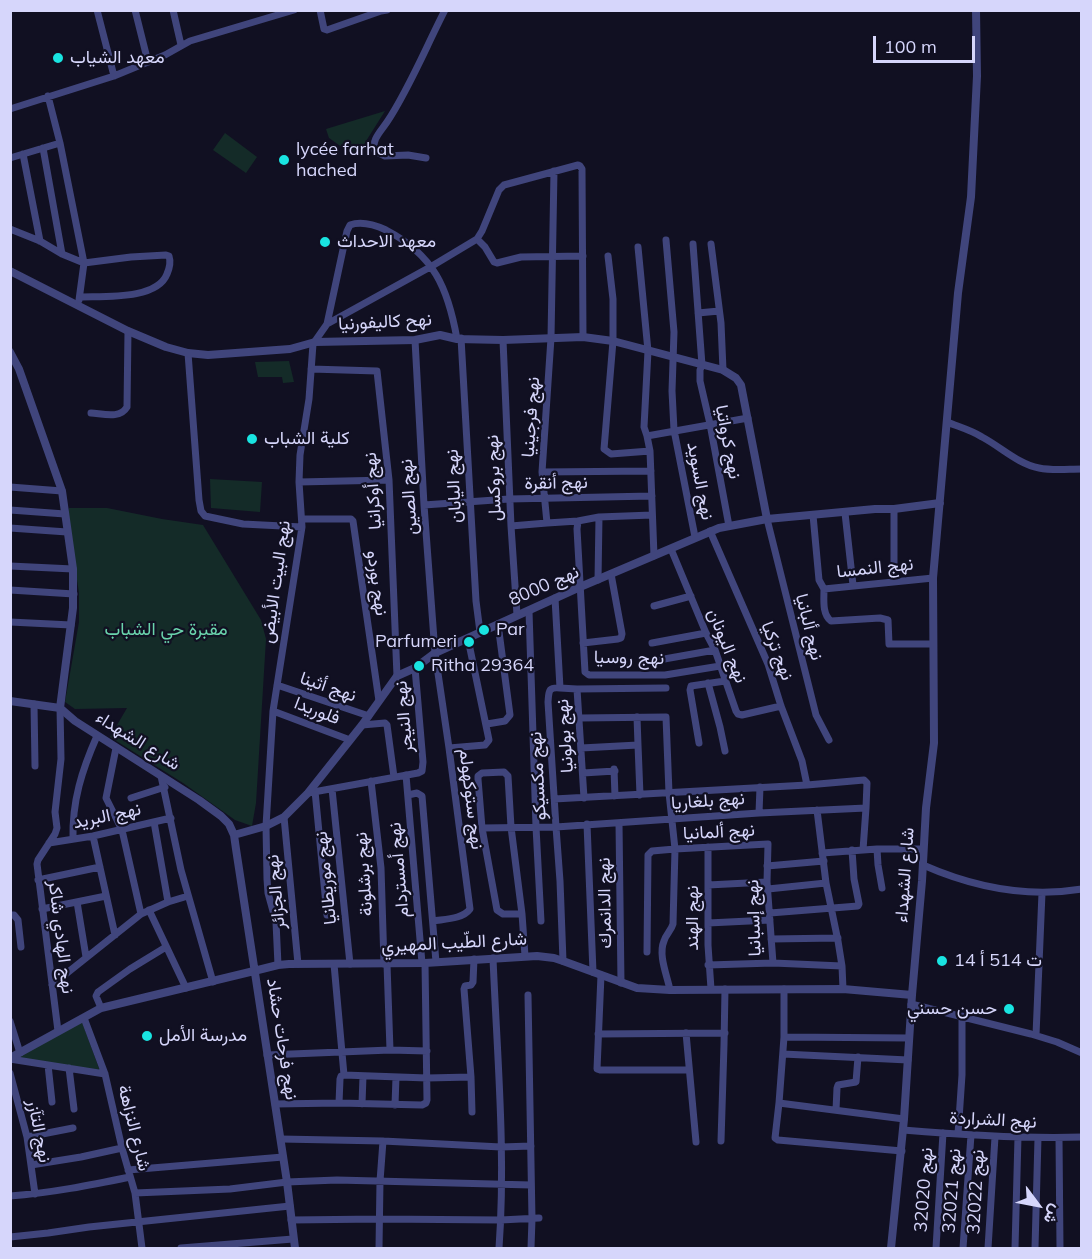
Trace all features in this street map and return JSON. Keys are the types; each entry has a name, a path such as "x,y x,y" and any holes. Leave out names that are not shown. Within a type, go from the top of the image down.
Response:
{"street":[{"path":"97,10 114,76"},
{"path":"135,10 148,62"},
{"path":"173,10 181,45"},
{"path":"10,109 114,76 165,55 190,41 294,10"},
{"path":"320,10 324,29 327,30 387,10"},
{"path":"426,158 382,155 375,151 374,144 399,103 445,10"},
{"name":"شارع الشهداء","path":"891,1248 902,1151 926,808 934,743 933,578 958,294 971,197 976,10"},
{"path":"10,229 84,263 166,255 171,259 171,265 166,277 158,286 139,294 78,301 84,263 60,143 48,96"},
{"path":"10,158 60,143"},
{"path":"43,148 62,254"},
{"path":"23,154 40,242"},
{"path":"327,324 432,266 477,238 502,187 508,183 578,165 582,167 583,338"},
{"name":"نهج فرجينيا","path":"547,523 542,472 551,338 554,171"},
{"path":"315,342 327,324 350,225 364,223 382,229 417,250 432,266"},
{"path":"477,238 496,263 521,257 583,256"},
{"name":"نهج السويد","path":"666,240 672,306 674,430 695,537"},
{"name":"نهج كرواتيا","path":"693,244 702,365 700,381 729,526"},
{"path":"711,244 722,333 723,370 740,382 767,519"},
{"path":"638,248 648,351 644,427 650,452 654,556"},
{"path":"608,256 613,299 613,341 604,449 611,454 650,452"},
{"name":"نهج اليابان","path":"432,266 446,294 459,339 480,632"},
{"name":"نهح كاليفورنيا","path":"10,271 78,301 128,331 166,347 188,353 207,355 290,350 315,342 415,340 440,335 459,339 503,340 583,338 613,341 723,370"},
{"path":"698,313 719,311"},
{"path":"91,413 118,415 127,406 128,331"},
{"name":"نهج الصين","path":"415,340 435,653"},
{"name":"نهج بروكسل","path":"503,340 509,499 518,615"},
{"name":"نهج البيت الأبيض","path":"278,965 276,922 268,893 266,826 273,711 302,527 300,455 315,342"},
{"path":"10,352 62,491 68,531 74,594 60,708"},
{"path":"188,353 199,500 203,514 243,524 302,527"},
{"name":"نهج أوكرانيا","path":"311,369 377,370 389,480 397,676"},
{"path":"647,436 748,418"},
{"path":"947,422 981,436 1024,463 1039,468 1058,470 1082,469"},
{"path":"542,472 651,471"},
{"path":"299,482 389,480"},
{"path":"10,488 62,491"},
{"name":"نهج أنقرة","path":"424,505 509,499 652,496"},
{"name":"نهج 8000","path":"397,676 415,668 435,653 480,632 710,531 767,519 940,503"},
{"path":"894,509 894,581"},
{"path":"10,510 65,513"},
{"path":"845,513 853,585"},
{"path":"511,526 578,521 599,517 652,515"},
{"name":"نهج النمسا","path":"813,515 819,580 824,589 933,578"},
{"path":"598,580 599,517"},
{"name":"نهج بوردو","path":"302,519 353,520 379,701"},
{"name":"نهج ألبانيا","path":"767,519 816,715 829,740"},
{"name":"نهج روسيا","path":"578,521 585,672 589,675 665,675 720,666"},
{"path":"10,528 68,531"},
{"name":"نهج تركيا","path":"710,531 768,664 781,706 800,753 807,785"},
{"name":"نهج اليونان","path":"671,549 715,650 738,714 781,706"},
{"path":"10,566 72,569"},
{"path":"584,643 621,638 611,574"},
{"path":"824,589 826,614 831,621 885,618 888,620 889,644 933,644"},
{"path":"10,590 74,594"},
{"path":"654,606 691,596"},
{"name":"نهج مكسيكو","path":"555,598 560,688 554,687 549,693 550,741 563,961"},
{"path":"529,611 541,921"},
{"path":"10,622 72,625"},
{"path":"487,724 505,721 510,715 498,624"},
{"path":"652,643 706,633"},
{"path":"449,748 485,746 489,740 468,639"},
{"path":"653,661 715,650"},
{"name":"نهج ستوكهولم","path":"433,921 464,915 470,909 435,653"},
{"name":"نهج النيجر","path":"311,792 420,772 423,768 415,668"},
{"path":"234,835 266,826 284,817 311,792 397,676"},
{"path":"699,743 690,686 725,681"},
{"path":"708,683 725,752"},
{"name":"نهج أثينا","path":"277,685 369,716"},
{"name":"نهج بولونيا","path":"560,688 577,689 584,798"},
{"path":"577,689 666,688"},
{"name":"شارع الشهداء","path":"10,701 60,708 97,736 221,816 229,824 234,835"},
{"path":"34,704 34,765"},
{"name":"نهج الهادي شاكر","path":"58,1031 58,1008 52,985 37,864 57,828 55,812 61,759 60,708"},
{"name":"فلوريدا","path":"273,711 350,740"},
{"path":"637,717 640,795"},
{"name":"نهج ألمانيا","path":"580,718 666,717 669,793 675,849 768,844"},
{"name":"نهج النيجر","path":"362,725 385,723 387,725 394,777"},
{"path":"73,839 72,818 75,801 85,764 97,736"},
{"path":"581,748 638,745"},
{"path":"116,748 106,800 122,830 141,914"},
{"path":"583,772 614,768 615,796"},
{"path":"522,914 503,914 497,910 482,828 478,776 482,773 504,772 508,776 511,828 522,914 525,956"},
{"name":"نهج أمستردام","path":"395,1105 422,1105 427,1100 424,963 406,775"},
{"path":"161,776 181,870 213,982"},
{"path":"554,799 864,780 867,783 863,850"},
{"name":"نهج برشلونة","path":"371,781 381,868 390,1050"},
{"path":"131,798 165,787"},
{"path":"759,787 759,813"},
{"name":"نهج موريطانيا","path":"332,789 350,964"},
{"path":"311,792 327,915"},
{"path":"408,795 417,793 422,796 436,962"},
{"name":"نهج بلغاريا","path":"482,828 536,828 866,808"},
{"path":"817,810 826,883 838,938 843,989"},
{"name":"نهج الجزائر","path":"284,817 298,964"},
{"name":"نهج البريد","path":"49,843 93,836 171,818"},
{"path":"154,822 168,902"},
{"name":"نهج الدانمرك","path":"619,823 621,982"},
{"path":"586,824 597,974 596,1068 598,1070 689,1070"},
{"name":"نهج فرحات حشاد","path":"234,835 281,1139 294,1244"},
{"path":"93,836 116,935"},
{"name":"نهج إسبانيا","path":"708,964 773,963 767,866 768,844"},
{"name":"نهج الهند","path":"708,847 708,964 711,989"},
{"path":"647,952 648,855 652,851 675,849 673,924 663,946 670,990"},
{"path":"877,849 882,888"},
{"path":"767,866 852,850 923,849"},
{"path":"708,923 856,906 859,904 852,850"},
{"path":"923,865 986,887 1042,892 1082,889"},
{"path":"38,880 100,867"},
{"path":"708,885 826,883"},
{"path":"1036,1035 1042,892"},
{"path":"42,909 106,896"},
{"path":"52,985 141,914 188,896"},
{"path":"78,902 86,957"},
{"path":"149,910 186,988"},
{"path":"11,914 18,920 21,947"},
{"path":"771,939 838,938"},
{"path":"101,1008 97,997 98,992 166,947"},
{"name":"شارع الطّيب المهيري","path":"10,1058 101,1008 278,965 424,963 525,956 563,961 637,988 670,990 843,989 912,995"},
{"path":"493,958 502,1185 499,1248"},
{"path":"472,1112 464,989 473,982 474,959"},
{"path":"773,963 842,966"},
{"path":"334,964 344,1075"},
{"path":"721,1141 725,989"},
{"path":"784,989 783,1054 775,1138 902,1151"},
{"path":"528,995 531,1185 536,1219 531,1248"},
{"path":"911,1004 1036,1035 1082,1053"},
{"path":"958,1134 962,1075 962,1016"},
{"name":"شارع النزاهة","path":"84,1018 105,1074 135,1193 142,1248"},
{"path":"10,1021 20,1053"},
{"path":"686,1033 696,1142"},
{"path":"598,1034 725,1033"},
{"path":"784,1037 909,1038"},
{"path":"267,1055 390,1050 427,1051"},
{"path":"783,1054 908,1060"},
{"path":"10,1058 105,1074"},
{"path":"836,1110 838,1085 856,1082 858,1058"},
{"path":"48,1065 52,1102"},
{"path":"69,1068 74,1109"},
{"name":"نهج التآزر","path":"10,1073 14,1101 27,1137 35,1194"},
{"path":"339,1103 340,1079 344,1075 471,1077"},
{"path":"362,1104 363,1076"},
{"path":"275,1104 395,1105 396,1077"},
{"path":"779,1102 904,1119"},
{"path":"27,1137 74,1128"},
{"name":"نهج الشراردة","path":"903,1130 995,1137 1082,1137"},
{"name":"نهج 32020","path":"936,1248 943,1133"},
{"name":"نهج 32021","path":"963,1248 971,1135"},
{"name":"نهج 32022","path":"988,1248 995,1137"},
{"path":"1015,1248 1018,1137"},
{"path":"1035,1248 1038,1138"},
{"path":"1059,1138 1060,1248"},
{"path":"281,1139 501,1147 531,1146"},
{"path":"380,1248 379,1219 383,1141"},
{"path":"31,1165 122,1148"},
{"path":"10,1196 83,1187 129,1173 283,1157"},
{"path":"135,1193 230,1189 287,1182 337,1180 531,1185"},
{"path":"10,1237 138,1221 290,1206"},
{"path":"291,1220 536,1219"},
{"path":"181,1248 294,1244"}],"green space":[{"path":"385,111 356,157 329,138 326,129"},
{"path":"225,133 257,157 246,173 213,150"},
{"path":"289,361 294,382 283,383 282,377 258,377 255,362"},
{"path":"210,479 262,482 260,512 211,508"},
{"name":"مقبرة حي الشباب","path":"69,508 107,508 203,525 261,620 266,639 256,803 252,826 235,820 183,783 110,737 127,708 75,709 65,702 79,622 79,593 67,514"},
{"path":"82,1022 100,1071 13,1059"}],"place":[{"name":"معهد الشياب","path":"58,58"},
{"name":"lycée farhat hached","path":"284,160"},
{"name":"معهد الاحداث","path":"325,242"},
{"name":"كلية الشباب","path":"252,439"},
{"name":"Par","path":"484,630"},
{"name":"Parfumeri","path":"469,642"},
{"name":"Ritha 29364","path":"419,666"},
{"name":"14 ت 514 أ","path":"942,961"},
{"name":"حسن حسني","path":"1009,1009"},
{"name":"مدرسة الأمل","path":"147,1036"}]}
